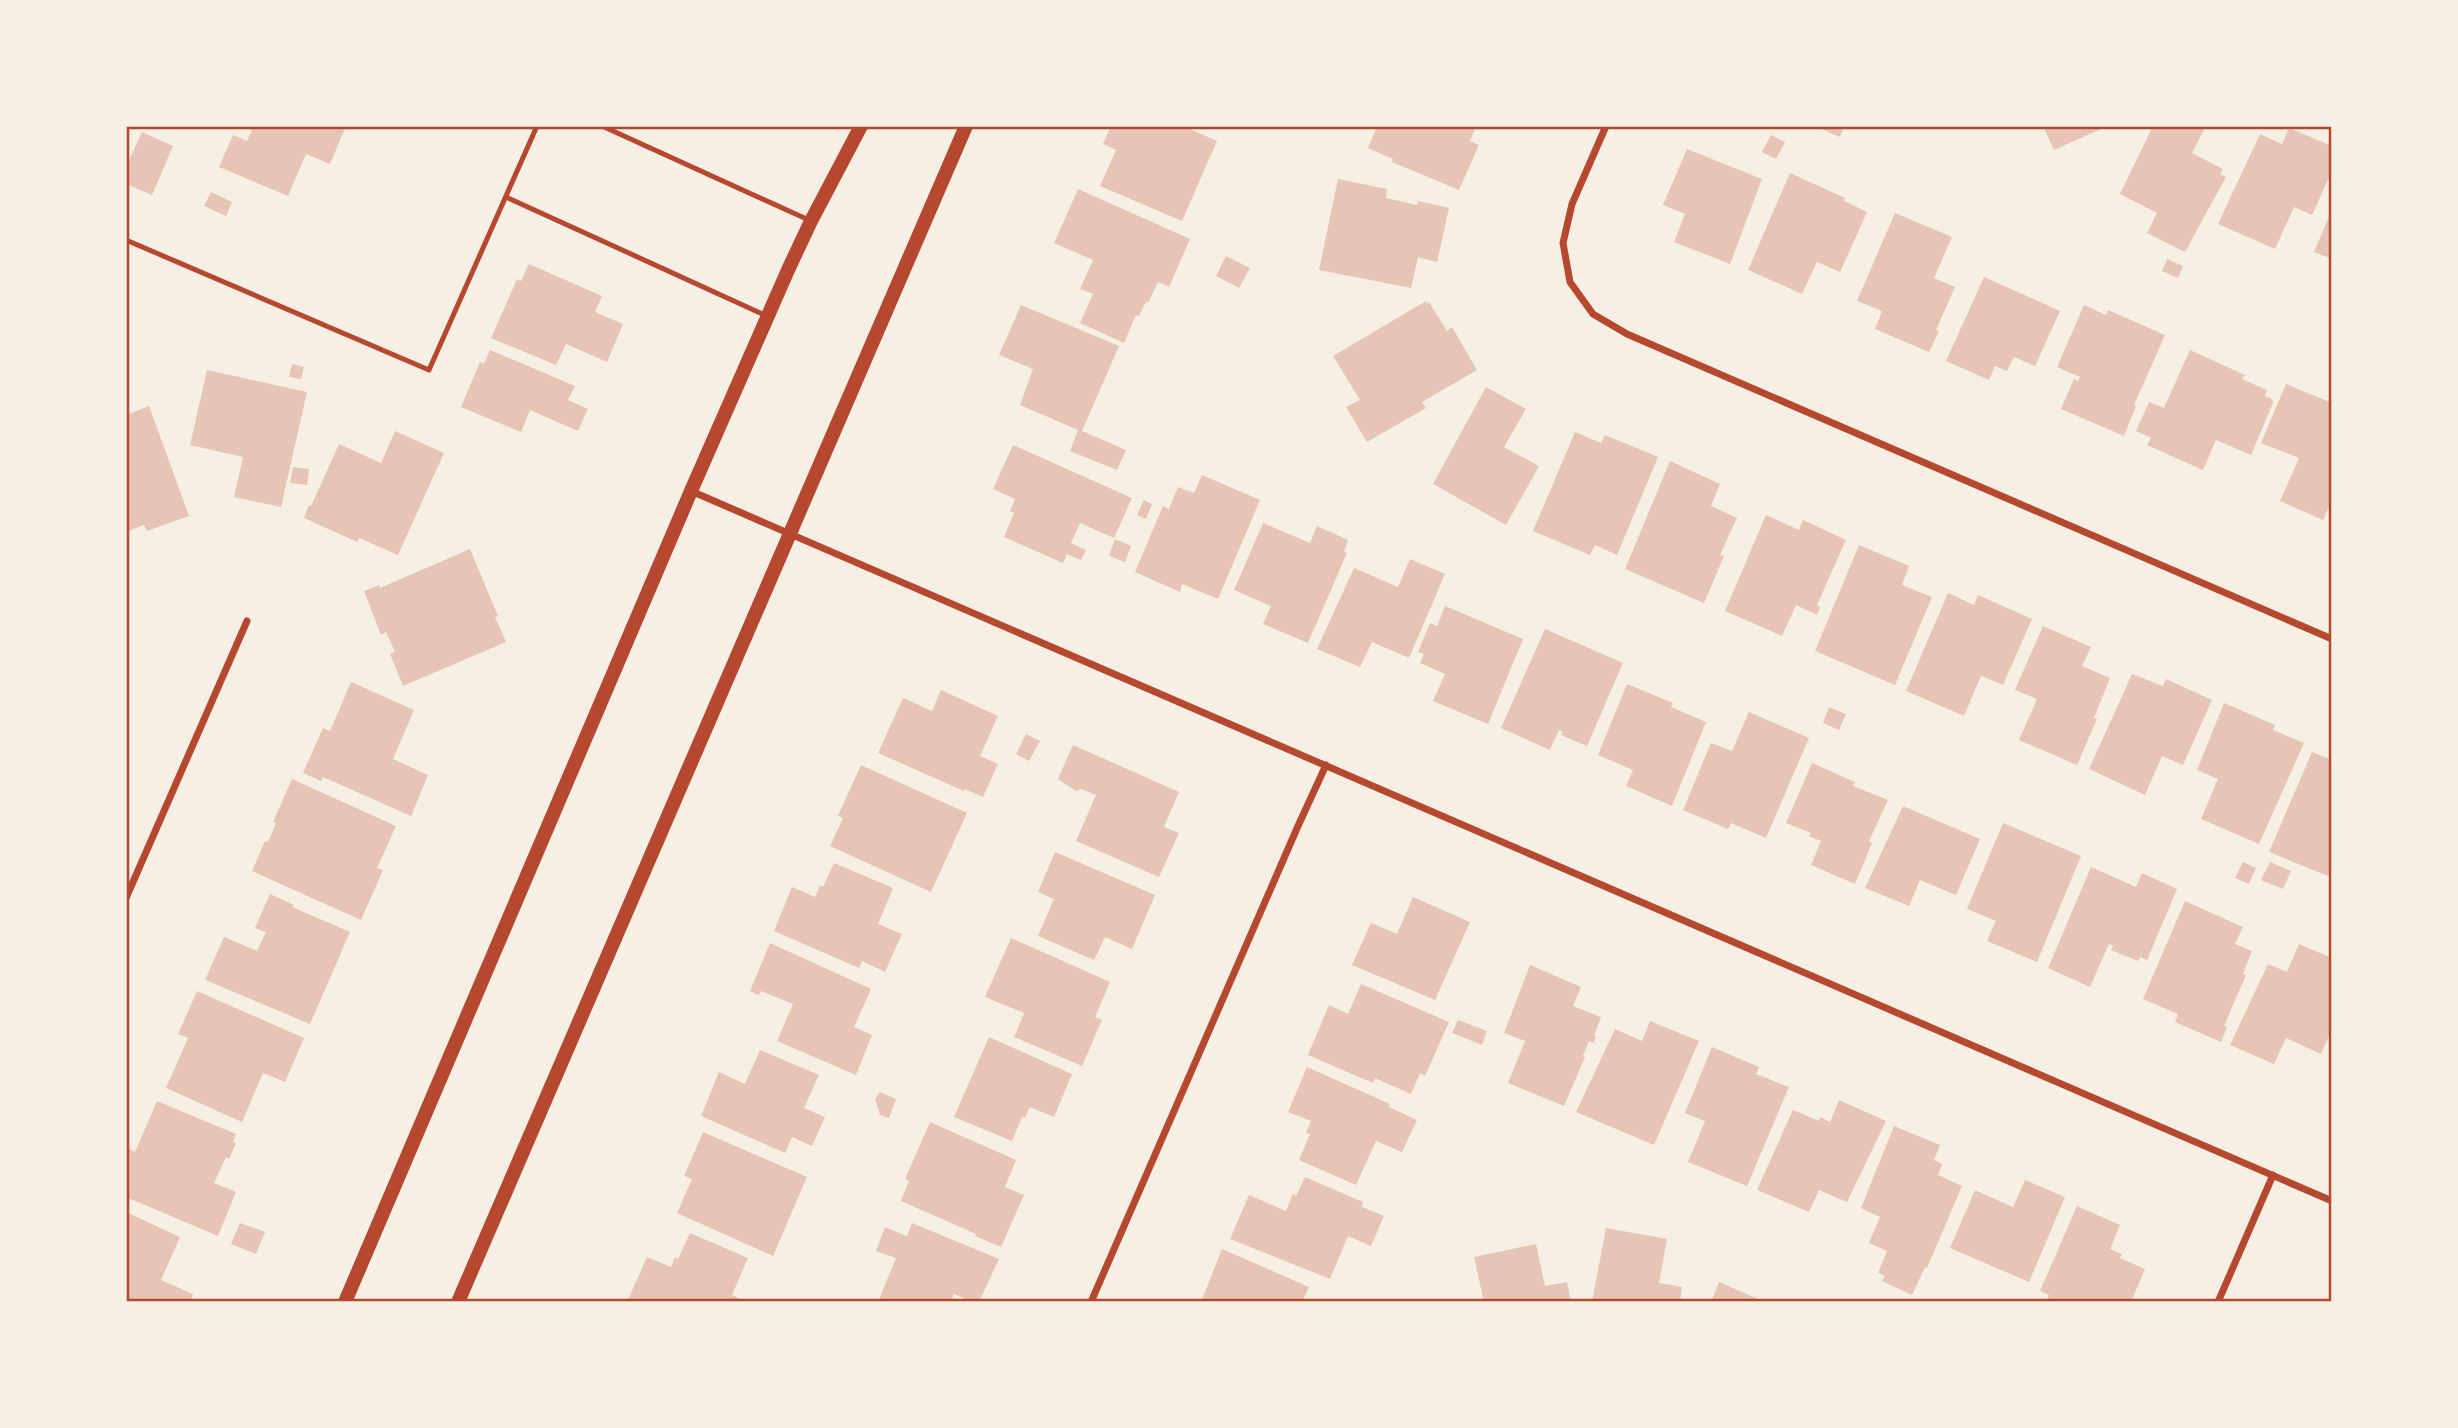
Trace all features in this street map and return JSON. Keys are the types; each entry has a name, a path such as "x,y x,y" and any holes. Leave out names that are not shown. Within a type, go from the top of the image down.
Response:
{"main road":[{"path":"345,1302 691,491 811,221 861,126"},
{"path":"458,1302 966,126"}],"street":[{"path":"1606,126 1572,204 1563,243 1570,282 1593,314 1628,334 2332,639"},
{"path":"691,491 2332,1201"},
{"path":"126,898 247,621"},
{"path":"1091,1302 1326,765"},
{"path":"2218,1302 2273,1175"}],"lane":[{"path":"126,240 429,370 537,126"},
{"path":"601,126 811,221"},
{"path":"506,197 768,316"}],"building":[{"path":"242,126 346,126 330,164 306,154 288,196 219,167 233,135 247,141 252,130"},
{"path":"1111,126 1183,126 1217,141 1182,221 1100,186 1116,150 1103,144"},
{"path":"1370,126 1476,126 1470,141 1479,145 1459,190 1392,162 1393,159 1368,148 1376,129"},
{"path":"1815,126 1844,126 1840,137"},
{"path":"2043,126 2108,126 2054,150"},
{"path":"2153,126 2206,126 2192,153 2223,169 2220,174 2226,177 2185,252 2147,233 2157,213 2120,194"},
{"path":"2289,128 2332,146 2332,171 2312,215 2294,207 2275,249 2218,224 2260,134 2282,144"},
{"path":"142,132 173,146 152,195 126,184 126,167"},
{"path":"1771,135 1785,142 1776,159 1762,152"},
{"path":"1687,149 1762,179 1730,264 1674,242 1685,214 1663,205"},
{"path":"1790,173 1845,198 1844,201 1867,212 1840,272 1817,262 1802,294 1748,270"},
{"path":"1338,179 1387,189 1386,198 1449,208 1437,262 1418,257 1411,288 1319,270"},
{"path":"1078,189 1190,239 1169,287 1158,282 1148,303 1146,302 1139,316 1136,315 1124,343 1080,323 1093,294 1080,289 1093,260 1054,243"},
{"path":"211,192 232,202 226,216 204,206"},
{"path":"2332,210 2332,259 2314,252"},
{"path":"1895,213 1952,237 1934,278 1955,287 1929,352 1875,329 1882,311 1857,301"},
{"path":"1226,256 1250,268 1239,288 1216,276"},
{"path":"2167,259 2183,266 2178,278 2162,271"},
{"path":"529,264 602,296 595,312 623,324 607,362 566,344 556,365 491,338 517,279 521,281"},
{"path":"1984,277 2060,311 2035,366 2014,357 2007,371 1995,366 1989,380 1946,361"},
{"path":"1426,301 1447,331 1452,327 1477,370 1422,402 1426,408 1367,442 1346,407 1360,400 1333,356"},
{"path":"1021,305 1119,346 1082,431 1126,450 1117,470 1070,451 1078,430 1020,405 1033,369 999,355"},
{"path":"2084,305 2106,315 2108,310 2165,335 2134,405 2136,406 2124,436 2061,409 2074,379 2078,381 2080,377 2057,367"},
{"path":"490,350 575,386 568,400 588,409 578,431 530,410 521,432 461,407 480,362 484,364"},
{"path":"2190,350 2245,375 2242,379 2267,390 2265,396 2272,399 2273,403 2251,455 2216,440 2203,470 2147,445 2151,438 2136,431 2149,402 2164,408"},
{"path":"292,364 304,367 301,379 289,377"},
{"path":"207,370 307,392 281,507 234,497 243,457 190,445"},
{"path":"2286,384 2332,403 2332,500 2323,520 2280,501 2299,458 2261,443"},
{"path":"1486,387 1526,409 1504,447 1539,466 1506,525 1433,484"},
{"path":"149,406 189,516 147,531 144,525 126,532 126,415"},
{"path":"395,431 444,453 398,555 359,538 357,542 304,518 339,444 381,463"},
{"path":"1575,432 1601,443 1605,435 1658,457 1617,555 1595,545 1590,555 1533,531"},
{"path":"1013,445 1132,498 1114,538 1080,523 1071,543 1086,550 1081,560 1067,554 1063,563 1004,537 1014,513 1010,511 1015,499 993,489"},
{"path":"1670,461 1720,484 1711,506 1737,518 1720,555 1724,556 1704,603 1625,569"},
{"path":"293,467 309,469 307,485 290,483"},
{"path":"1202,475 1260,500 1218,599 1182,584 1180,592 1135,572 1163,506 1169,509 1178,487 1194,493"},
{"path":"1144,500 1152,504 1146,519 1137,515"},
{"path":"1766,515 1799,530 1803,520 1846,540 1817,605 1820,607 1817,615 1796,605 1782,636 1725,611"},
{"path":"1263,523 1310,543 1317,526 1348,540 1344,552 1347,553 1308,643 1263,624 1271,606 1234,590"},
{"path":"1115,539 1131,546 1125,562 1109,556"},
{"path":"1859,545 1909,566 1902,585 1932,597 1895,685 1815,651"},
{"path":"470,549 506,642 403,686 390,654 395,652 386,632 381,635 364,591 379,585 380,588"},
{"path":"1410,559 1445,574 1409,658 1372,642 1360,667 1317,649 1354,568 1398,587"},
{"path":"1948,593 1974,605 1978,595 2032,619 2003,685 1981,676 1964,716 1906,691"},
{"path":"1445,606 1523,639 1488,724 1433,701 1445,674 1420,663 1424,654 1418,652 1430,623 1437,626"},
{"path":"2043,626 2091,647 2082,666 2110,678 2094,718 2097,719 2077,765 2019,740 2037,699 2015,690"},
{"path":"1545,629 1623,663 1587,746 1561,735 1562,731 1559,730 1550,750 1501,728"},
{"path":"2132,674 2163,686 2166,679 2212,700 2183,765 2162,756 2145,795 2089,769"},
{"path":"351,682 414,710 393,759 428,775 411,816 323,777 321,781 303,773 323,728 330,731"},
{"path":"1627,684 1673,703 1671,707 1706,722 1672,806 1626,786 1633,770 1598,755"},
{"path":"941,690 998,716 980,756 998,764 983,797 878,753 903,698 932,711"},
{"path":"2224,703 2275,725 2273,730 2304,743 2259,844 2201,819 2218,779 2197,770"},
{"path":"1829,707 1846,714 1839,730 1823,723"},
{"path":"1749,712 1809,738 1766,838 1731,823 1728,829 1683,810 1711,743 1732,751"},
{"path":"1026,734 1040,741 1029,761 1016,754"},
{"path":"1073,745 1179,792 1164,827 1179,833 1159,877 1076,841 1096,795 1081,789 1076,791 1058,779"},
{"path":"2312,752 2332,760 2332,867 2328,876 2269,852"},
{"path":"1812,763 1855,782 1853,786 1888,800 1869,841 1872,843 1855,884 1811,865 1821,841 1809,836 1811,833 1786,823"},
{"path":"861,765 967,813 931,892 830,846 843,818 838,816"},
{"path":"292,779 396,826 377,868 383,870 361,920 252,871 265,841 268,842 276,823 273,822"},
{"path":"1903,806 1980,839 1956,895 1920,880 1909,906 1865,888"},
{"path":"2003,823 2081,856 2037,962 1987,941 1996,921 1967,909"},
{"path":"1055,852 1155,895 1132,949 1105,937 1094,960 1038,936 1054,899 1038,892"},
{"path":"2243,862 2256,868 2249,884 2235,878"},
{"path":"2270,862 2291,871 2283,889 2261,880"},
{"path":"834,863 893,888 878,924 902,934 885,972 862,961 859,968 774,931 792,887 815,897 820,885 823,887"},
{"path":"2091,867 2136,887 2142,873 2177,889 2147,960 2140,957 2138,961 2111,950 2113,946 2109,944 2090,987 2048,968"},
{"path":"270,894 294,905 292,907 350,932 310,1024 205,980 224,937 257,951 266,932 255,928"},
{"path":"1413,897 1470,922 1435,1000 1352,965 1371,923 1397,934"},
{"path":"2185,901 2243,927 2235,944 2252,951 2243,974 2246,975 2224,1026 2227,1027 2221,1042 2175,1022 2178,1014 2143,999"},
{"path":"1011,938 1110,982 1095,1017 1102,1020 1082,1066 1014,1037 1024,1013 985,997"},
{"path":"770,943 871,989 854,1027 872,1035 856,1075 777,1041 793,1004 761,991 759,995 750,991"},
{"path":"2299,944 2332,958 2332,1029 2321,1054 2286,1038 2274,1064 2230,1045 2268,964 2287,972"},
{"path":"1530,965 1581,987 1573,1006 1601,1017 1594,1043 1589,1041 1564,1106 1508,1083 1525,1041 1504,1033"},
{"path":"1361,984 1449,1022 1425,1076 1420,1073 1411,1094 1375,1078 1373,1083 1308,1055 1329,1005 1348,1014"},
{"path":"197,991 304,1038 285,1082 263,1073 242,1122 166,1088 188,1038 178,1034"},
{"path":"1458,1020 1487,1031 1482,1045 1452,1033"},
{"path":"1650,1021 1699,1041 1654,1145 1576,1112 1615,1029 1642,1041"},
{"path":"989,1037 1072,1074 1054,1117 1030,1107 1025,1118 1022,1117 1012,1141 954,1117"},
{"path":"1712,1047 1759,1067 1756,1074 1789,1087 1747,1186 1688,1162 1705,1121 1685,1113"},
{"path":"760,1050 819,1075 804,1108 825,1117 812,1146 792,1137 785,1153 701,1116 719,1072 745,1084"},
{"path":"1307,1067 1390,1104 1389,1107 1417,1120 1402,1152 1376,1141 1356,1185 1299,1160 1310,1134 1306,1133 1311,1121 1288,1112"},
{"path":"880,1092 896,1099 889,1118 880,1115 875,1099"},
{"path":"1839,1100 1886,1121 1847,1202 1819,1190 1809,1212 1757,1190 1793,1110 1819,1121 1820,1117 1830,1122"},
{"path":"157,1101 236,1134 233,1142 236,1143 229,1159 226,1157 214,1183 236,1192 218,1236 126,1197 126,1155 129,1149 135,1152"},
{"path":"930,1122 1016,1160 1005,1187 1024,1195 1001,1247 901,1201 909,1181 905,1179"},
{"path":"1894,1126 1940,1145 1934,1160 1942,1164 1938,1175 1962,1186 1927,1268 1925,1267 1912,1295 1882,1281 1885,1276 1878,1273 1887,1251 1869,1243 1880,1217 1861,1208"},
{"path":"703,1132 807,1177 773,1256 677,1213 692,1179 684,1176"},
{"path":"1305,1177 1363,1202 1362,1207 1384,1216 1371,1246 1348,1236 1330,1279 1230,1239 1249,1195 1286,1211 1293,1194 1296,1196"},
{"path":"2025,1180 2065,1197 2029,1282 1950,1248 1975,1190 2013,1207"},
{"path":"2077,1206 2120,1225 2110,1249 2122,1254 2120,1258 2145,1269 2131,1302 2046,1302 2049,1295 2040,1291"},
{"path":"126,1212 180,1237 161,1280 193,1294 190,1302 126,1302"},
{"path":"240,1223 265,1232 256,1254 231,1244"},
{"path":"912,1223 999,1259 979,1302 972,1302 954,1294 951,1302 878,1302 896,1258 876,1251 885,1227 907,1236"},
{"path":"1606,1228 1667,1239 1659,1283 1682,1287 1680,1302 1592,1302"},
{"path":"690,1233 748,1258 732,1295 747,1302 627,1302 647,1257 671,1267 675,1257 678,1259"},
{"path":"1536,1244 1545,1286 1567,1282 1571,1302 1484,1302 1474,1257"},
{"path":"1222,1249 1309,1287 1302,1302 1201,1302"},
{"path":"1719,1282 1765,1302 1711,1302"}]}
